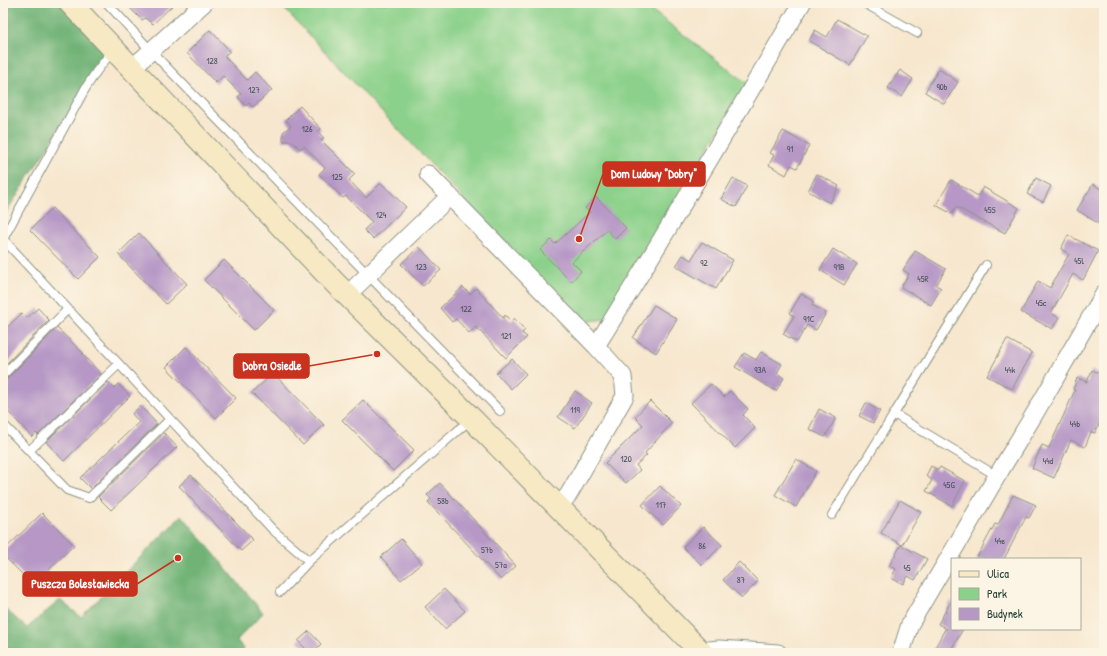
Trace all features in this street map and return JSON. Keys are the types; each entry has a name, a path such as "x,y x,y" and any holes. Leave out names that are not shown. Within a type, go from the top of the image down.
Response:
{"main road":[{"path":"70,3 347,295 472,419 701,652"}],"street":[{"path":"131,69 204,3"},
{"path":"596,346 646,267 752,90 802,3"},
{"path":"428,174 596,346 623,376 625,396 569,494 558,508"},
{"path":"347,295 450,196"},
{"path":"901,653 910,624 1104,294"},
{"path":"701,652 720,649 778,653"}],"lane":[{"path":"107,3 500,411"},
{"path":"864,3 917,33"},
{"path":"114,49 85,89 3,239 273,530 309,561"},
{"path":"832,515 986,265"},
{"path":"3,375 68,309"},
{"path":"29,451 119,364"},
{"path":"894,414 997,476"},
{"path":"3,424 67,490 89,498 170,419"},
{"path":"280,592 309,561 472,419"}],"green space":[{"path":"3,3 70,3 112,47 3,217"},
{"path":"279,3 642,3 747,83 606,319 581,322"},
{"path":"182,515 263,613 237,640 246,653 3,653 3,607 27,628 60,600 81,617"}],"building":[{"path":"125,3 175,3 153,24 145,18 142,20"},
{"path":"837,19 867,36 850,65 809,41 815,30 827,37"},
{"path":"210,30 230,51 224,56 247,80 255,72 272,90 253,107 249,103 246,106 238,97 241,94 223,76 216,83 187,53"},
{"path":"939,69 958,82 944,104 925,92"},
{"path":"900,70 913,79 902,97 888,88"},
{"path":"300,106 321,129 318,132 324,138 321,140 355,174 349,180 366,198 381,183 406,207 373,239 364,230 372,222 346,196 343,198 319,174 325,168 304,146 300,149 292,141 283,141 283,132 291,126 286,120"},
{"path":"783,131 809,146 797,168 791,165 786,175 769,165 774,155 770,153"},
{"path":"817,174 839,186 830,203 808,191"},
{"path":"733,178 747,186 736,207 721,199"},
{"path":"1036,178 1051,186 1043,202 1027,194"},
{"path":"951,180 978,196 983,187 1019,208 1005,233 956,207 952,214 936,205"},
{"path":"1093,184 1104,191 1104,227 1077,210"},
{"path":"596,197 626,228 615,239 607,230 572,262 581,271 571,282 540,250 551,240 555,244 590,212 585,208"},
{"path":"52,208 100,257 78,279 30,230"},
{"path":"139,233 187,284 166,304 118,254"},
{"path":"1068,235 1098,251 1083,280 1073,274 1051,313 1059,318 1052,329 1021,312 1038,281 1050,288 1069,254 1061,249"},
{"path":"702,242 733,260 716,289 676,266 683,255 691,260"},
{"path":"419,247 441,270 423,286 401,264"},
{"path":"833,249 857,264 844,285 820,270"},
{"path":"915,251 946,269 936,285 941,288 931,305 901,287 909,274 903,270"},
{"path":"224,260 274,310 254,330 204,280"},
{"path":"463,287 470,294 476,288 503,318 505,315 511,321 514,318 525,330 522,333 527,337 506,358 476,327 469,333 456,319 452,322 440,308"},
{"path":"801,294 814,301 812,305 826,313 816,330 807,325 797,342 783,334 794,316 790,313"},
{"path":"654,305 677,319 656,353 633,338"},
{"path":"38,308 49,320 3,367 3,331 22,313 27,318"},
{"path":"57,328 83,353 82,354 101,374 38,435 36,433 32,437 3,406 3,380 7,379"},
{"path":"1007,339 1032,353 1012,389 987,376"},
{"path":"186,347 236,398 216,418 166,367"},
{"path":"761,352 782,364 777,373 784,378 776,391 735,367 744,353 756,360"},
{"path":"512,359 526,374 511,389 496,373"},
{"path":"1092,370 1104,375 1104,414 1095,433 1091,432 1085,447 1071,440 1054,478 1032,468 1042,445 1049,448 1075,390 1073,390 1077,378 1087,382"},
{"path":"273,373 324,425 303,445 252,393"},
{"path":"108,382 114,388 118,384 130,396 64,461 46,442"},
{"path":"711,384 724,397 730,391 748,409 743,415 755,428 735,448 691,403"},
{"path":"575,391 592,403 575,428 558,417"},
{"path":"363,400 414,450 393,471 342,420"},
{"path":"650,401 672,423 645,453 647,455 636,465 640,470 626,483 605,463 643,425 635,417"},
{"path":"866,403 880,411 873,423 859,416"},
{"path":"140,406 157,424 91,489 80,478 139,422 132,414"},
{"path":"819,409 836,418 825,437 809,429"},
{"path":"164,433 177,447 111,510 98,497"},
{"path":"796,459 816,471 796,507 775,495"},
{"path":"931,466 938,470 940,467 965,481 952,506 926,491 932,480 926,476"},
{"path":"191,475 253,540 241,551 179,486"},
{"path":"440,483 516,566 501,580 428,502 431,499 427,495"},
{"path":"660,486 681,506 663,525 642,505"},
{"path":"1013,495 1036,505 1029,518 1026,517 1005,558 977,558 995,524 998,525"},
{"path":"900,500 921,512 902,545 881,533"},
{"path":"42,513 74,545 33,585 3,555 3,551"},
{"path":"703,527 722,545 702,565 683,547"},
{"path":"401,539 422,563 401,580 381,557"},
{"path":"901,545 927,559 915,580 908,576 903,584 891,578 896,569 889,566"},
{"path":"739,562 758,581 742,598 723,580"},
{"path":"444,589 465,611 445,629 425,607"},
{"path":"951,602 951,630 962,630 949,653 932,653 945,629 947,629 938,624"},
{"path":"309,631 321,644 312,653 310,653 298,641"}],"place":[{"name":"Dom Ludowy \"Dobry\"","path":"579,239"},
{"name":"Dobra Osiedle","path":"377,354"},
{"name":"Puszcza Bolesławiecka","path":"178,558"}]}
